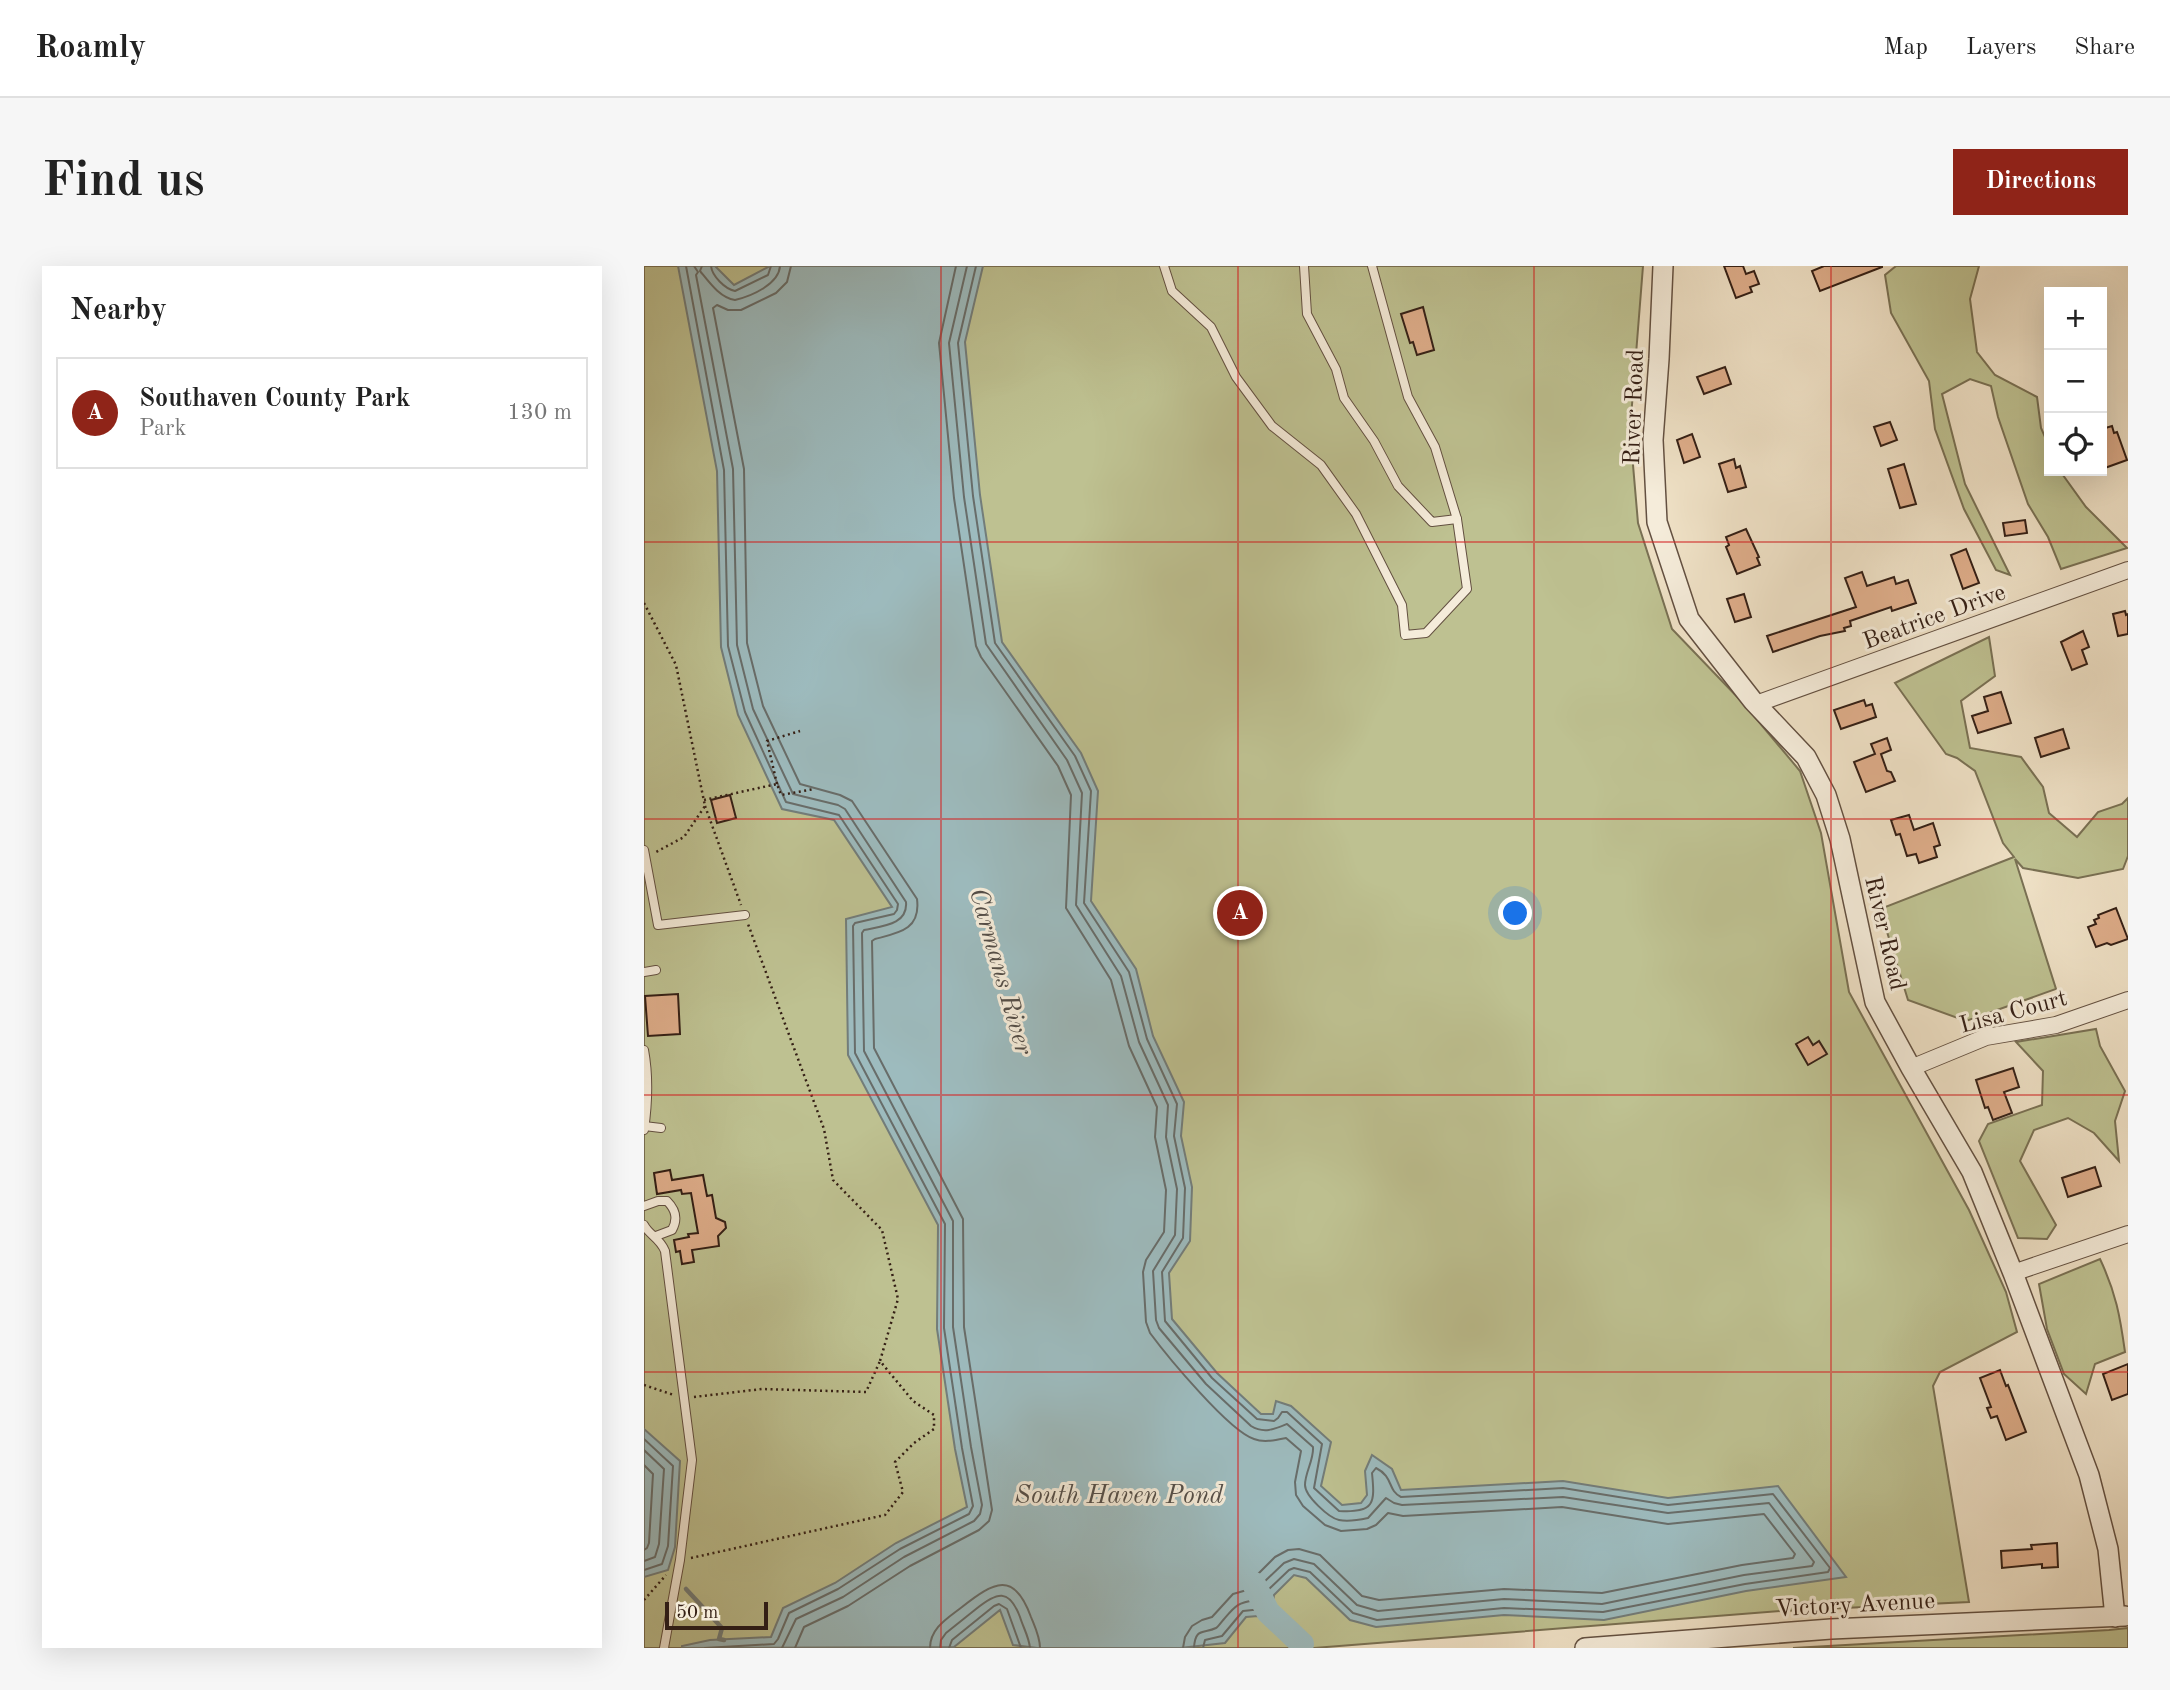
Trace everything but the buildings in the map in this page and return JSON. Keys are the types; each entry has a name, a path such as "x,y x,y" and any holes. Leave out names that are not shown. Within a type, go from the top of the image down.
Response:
{"street":[{"name":"River Road","path":"1663,266 1653,440 1657,523 1689,619 1756,704 1805,757 1826,794 1840,839 1875,1002 1972,1172 2013,1273 2089,1475 2108,1549 2121,1617"},
{"name":"Beatrice Drive","path":"1756,704 2128,570"},
{"name":"Lisa Court","path":"1911,1069 1986,1037 2056,1025 2128,1000"},
{"path":"2013,1273 2128,1234"},
{"name":"Victory Avenue","path":"1584,1648 1831,1629 2121,1617"}],"lane":[{"path":"1164,266 1172,291 1211,327 1236,377 1272,426 1321,465 1356,514 1402,606 1405,635 1426,634 1467,589 1457,519 1435,447 1408,397 1372,266"},
{"path":"1304,266 1307,314 1336,369 1344,398 1374,441 1398,486 1432,523 1457,519"},
{"path":"645,853 658,925 745,915"},
{"path":"644,972 656,970"},
{"path":"644,1050 648,1083 644,1127 661,1128"},
{"path":"644,1206 667,1201 674,1208 675,1224 672,1230 656,1236"},
{"path":"644,1225 647,1231 656,1236 665,1251 692,1460 680,1560 664,1648"}],"path":[{"path":"644,603 676,664 705,806 824,1129 833,1180 882,1230 898,1299 880,1362 866,1392 762,1389 685,1398 644,1385"},
{"path":"800,731 767,741 777,784 781,796 814,789"},
{"path":"704,800 777,784"},
{"path":"645,853 684,837 705,806"},
{"path":"644,1600 680,1560 885,1515 903,1492 895,1462 933,1429 933,1415 913,1401 880,1362"}],"green space":[{"path":"644,266 1643,266 1630,430 1638,523 1672,629 1744,704 1800,771 1821,833 1849,992 1969,1210 2006,1292 2017,1332 1940,1372 1933,1386 1969,1602 1781,1611 1314,1648 644,1648"},
{"path":"1896,266 1979,266 1970,299 1977,352 1995,375 2037,397 2044,435 2044,476 2064,476 2086,507 2127,548 2061,569 2048,537 2028,504 1998,417 1991,386 1970,379 1942,394 1965,484 2010,575 1996,570 1964,509 1935,429 1929,381 1891,313 1885,275"},
{"path":"1989,637 1995,676 1961,701 1970,748 2021,757 2043,787 2049,813 2077,837 2098,812 2122,804 2128,798 2128,856 2123,869 2078,878 2023,868 2015,859 2056,989 1966,1021 1908,1000 1880,909 2014,857 2003,843 1975,771 1957,758 1946,754 1895,683"},
{"path":"2096,1029 2100,1046 2125,1091 2115,1121 2119,1161 2094,1133 2068,1118 2034,1130 2020,1161 2056,1225 2047,1239 2018,1238 1979,1141 1988,1124 2042,1105 2043,1071 2016,1042"},
{"path":"2100,1259 2117,1305 2125,1352 2095,1364 2086,1394 2064,1374 2047,1329 2039,1284"},
{"path":"2128,1628 2128,1648 1793,1648 2109,1630"}],"water":[{"name":"South Haven Pond","path":"678,266 715,266 734,285 770,266 983,266 965,342 980,495 1002,642 1081,753 1098,791 1091,901 1136,969 1153,1036 1184,1102 1181,1136 1192,1187 1190,1241 1169,1273 1172,1319 1217,1373 1261,1414 1273,1414 1276,1401 1291,1406 1331,1442 1321,1486 1342,1505 1361,1503 1367,1495 1365,1471 1372,1455 1392,1469 1401,1490 1563,1481 1668,1498 1778,1486 1846,1577 1746,1591 1604,1620 1504,1615 1376,1627 1350,1620 1306,1578 1294,1575 1274,1595 1275,1604 1262,1619 1258,1616 1246,1617 1225,1643 1180,1648 1037,1648 1013,1645 1000,1610 954,1647 682,1648 710,1640 771,1637 783,1608 835,1583 896,1543 967,1507 955,1449 937,1329 938,1225 848,1055 846,919 892,907 834,820 782,809 738,715 721,647 717,471"},
{"path":"644,1429 680,1461 675,1547 668,1570 644,1577"}],"waterway":[{"name":"Carmans River","path":"1254,1584 1268,1612 1302,1644"},
{"path":"686,1589 722,1628 719,1639 724,1640"}],"place":[{"name":"Southaven County Park","path":"1240,913"}]}
